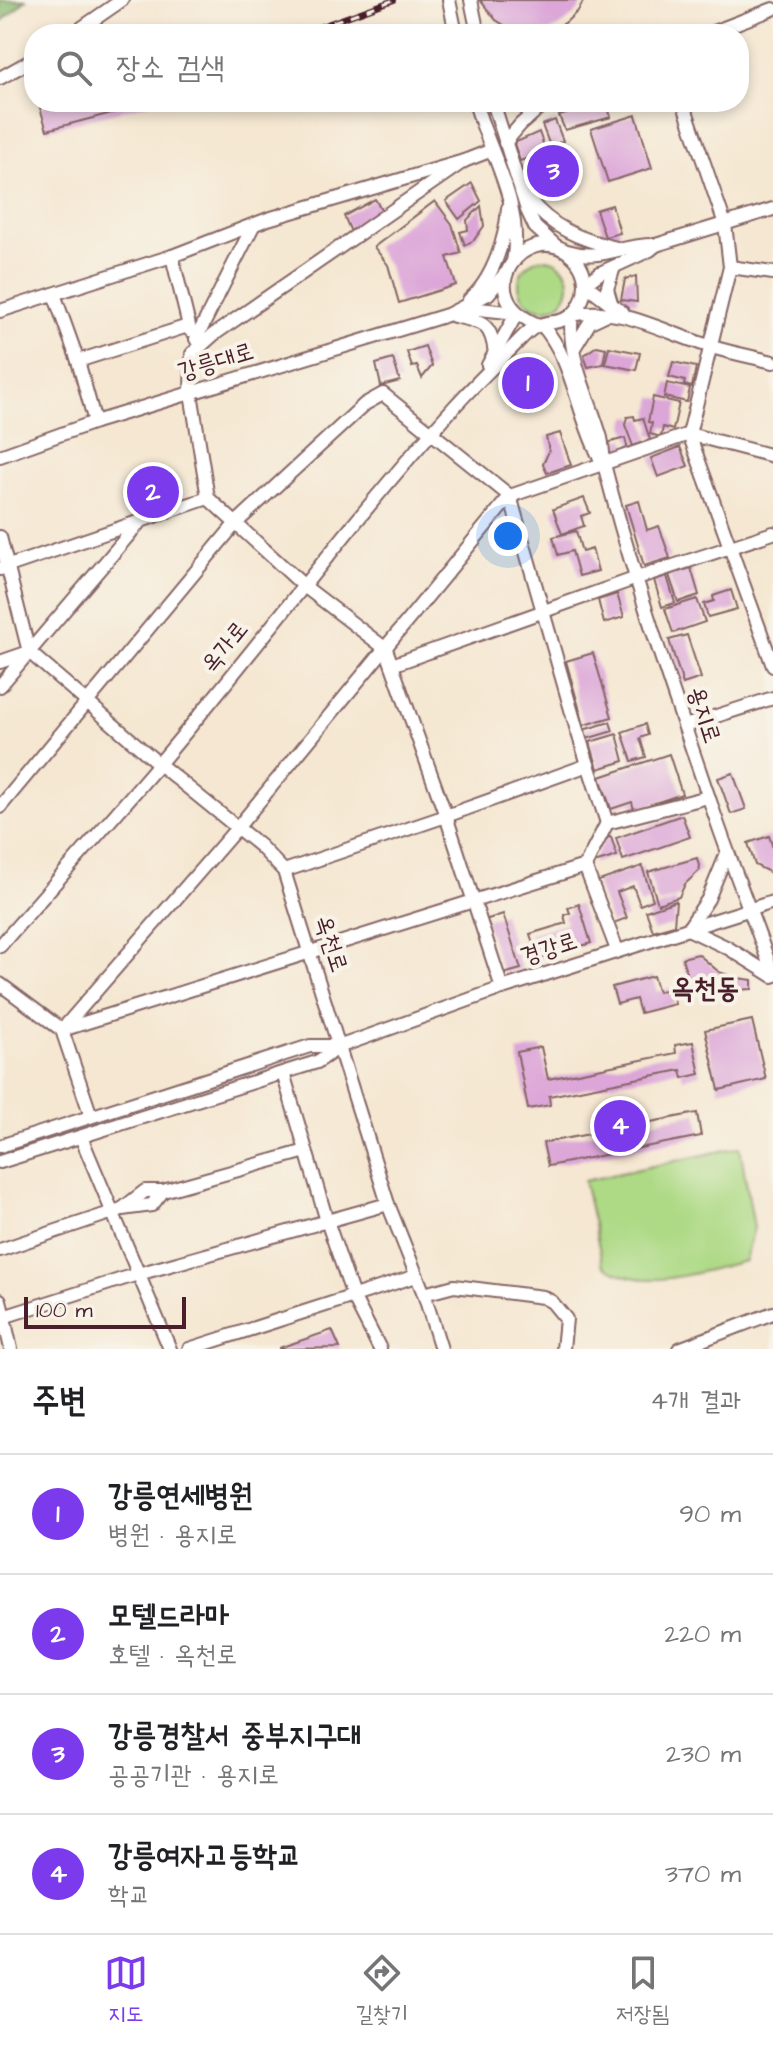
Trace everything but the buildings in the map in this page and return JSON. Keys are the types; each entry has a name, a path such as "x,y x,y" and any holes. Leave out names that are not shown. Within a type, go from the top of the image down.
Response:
{"street":[{"path":"87,24 122,0"},
{"path":"449,0 454,24"},
{"path":"471,0 476,24"},
{"path":"734,24 773,9"},
{"path":"0,59 4,76 24,65"},
{"path":"479,112 508,195 517,232 505,282 506,296 522,318 540,325 562,322 580,305 585,284 581,268 535,227 496,112"},
{"path":"505,143 535,112"},
{"path":"686,112 725,224 730,267 689,434 770,649 773,666"},
{"path":"0,311 172,256 268,219 492,150"},
{"path":"192,354 213,335 464,161"},
{"path":"522,192 540,214 575,236 624,250"},
{"path":"447,315 473,297 486,276 506,232 508,195"},
{"path":"447,315 488,294 527,249 539,245 593,255 645,244 656,245 773,209"},
{"path":"253,226 196,339 192,354 191,393 208,498 304,586 386,649 446,816 502,988"},
{"path":"585,284 656,245"},
{"path":"172,256 188,326 196,339"},
{"path":"611,310 607,289 614,267"},
{"path":"730,267 773,273"},
{"path":"585,284 611,310 628,318 711,347 773,362"},
{"path":"54,294 78,361 95,422"},
{"path":"447,315 479,309 517,313"},
{"path":"572,315 611,310"},
{"path":"574,348 590,322 611,310"},
{"path":"483,375 517,313"},
{"path":"447,315 484,324 493,338 495,353"},
{"name":"강릉대로","path":"0,456 95,422 447,315"},
{"name":"용지로","path":"572,315 571,335 581,380 602,441 604,464 637,578 727,853 773,976"},
{"path":"483,375 540,325"},
{"name":"용지로","path":"540,325 557,344 592,442 604,464"},
{"path":"78,361 188,326"},
{"path":"515,345 537,336 557,344"},
{"name":"옥가로","path":"0,946 159,764 432,432 483,375"},
{"path":"0,807 236,523 365,404 383,394 510,496 607,823 585,866 62,1030"},
{"path":"62,1030 238,827 510,496 689,434 773,456"},
{"path":"3,568 208,498"},
{"path":"0,686 140,522"},
{"path":"392,665 543,610 773,533"},
{"path":"0,537 3,568 29,652"},
{"path":"0,662 29,652"},
{"name":"옥천로","path":"29,652 159,764 238,827 284,871 388,1204 424,1294 441,1349"},
{"path":"685,726 773,698"},
{"path":"284,871 588,765"},
{"path":"607,823 708,797"},
{"path":"727,853 708,899 688,929 728,948 773,976"},
{"path":"585,866 617,950"},
{"name":"경강로","path":"0,1162 317,1062 341,1046 502,988 773,902"},
{"path":"0,984 62,1030 91,1116"},
{"name":"경강로","path":"0,1146 310,1046 341,1046"},
{"path":"283,1073 353,1296 380,1349"},
{"path":"81,1137 117,1210 138,1274 170,1349"},
{"path":"0,1250 117,1210 152,1205 163,1191 306,1151"},
{"path":"2,1318 138,1274 388,1204"},
{"path":"189,1349 416,1276"},
{"path":"424,1294 454,1286 543,1297 552,1302 566,1319 563,1349"},
{"path":"0,1300 11,1349"},
{"path":"679,1349 715,1343 773,1313"}],"green space":[{"path":"0,0 26,0 0,23"},
{"path":"544,259 562,266 569,284 562,302 544,309 526,302 519,284 526,266"},
{"path":"740,1147 754,1228 745,1261 673,1278 655,1279 619,1274 603,1265 584,1181"}],"railway":[{"path":"327,24 394,0"}],"place":[{"name":"강릉경찰서 중부지구대","path":"553,171"},
{"name":"강릉연세병원","path":"528,383"},
{"name":"모텔드라마","path":"153,492"},
{"name":"강릉여자고등학교","path":"620,1126"}],"district":[{"name":"옥천동","path":"705,988"}]}
